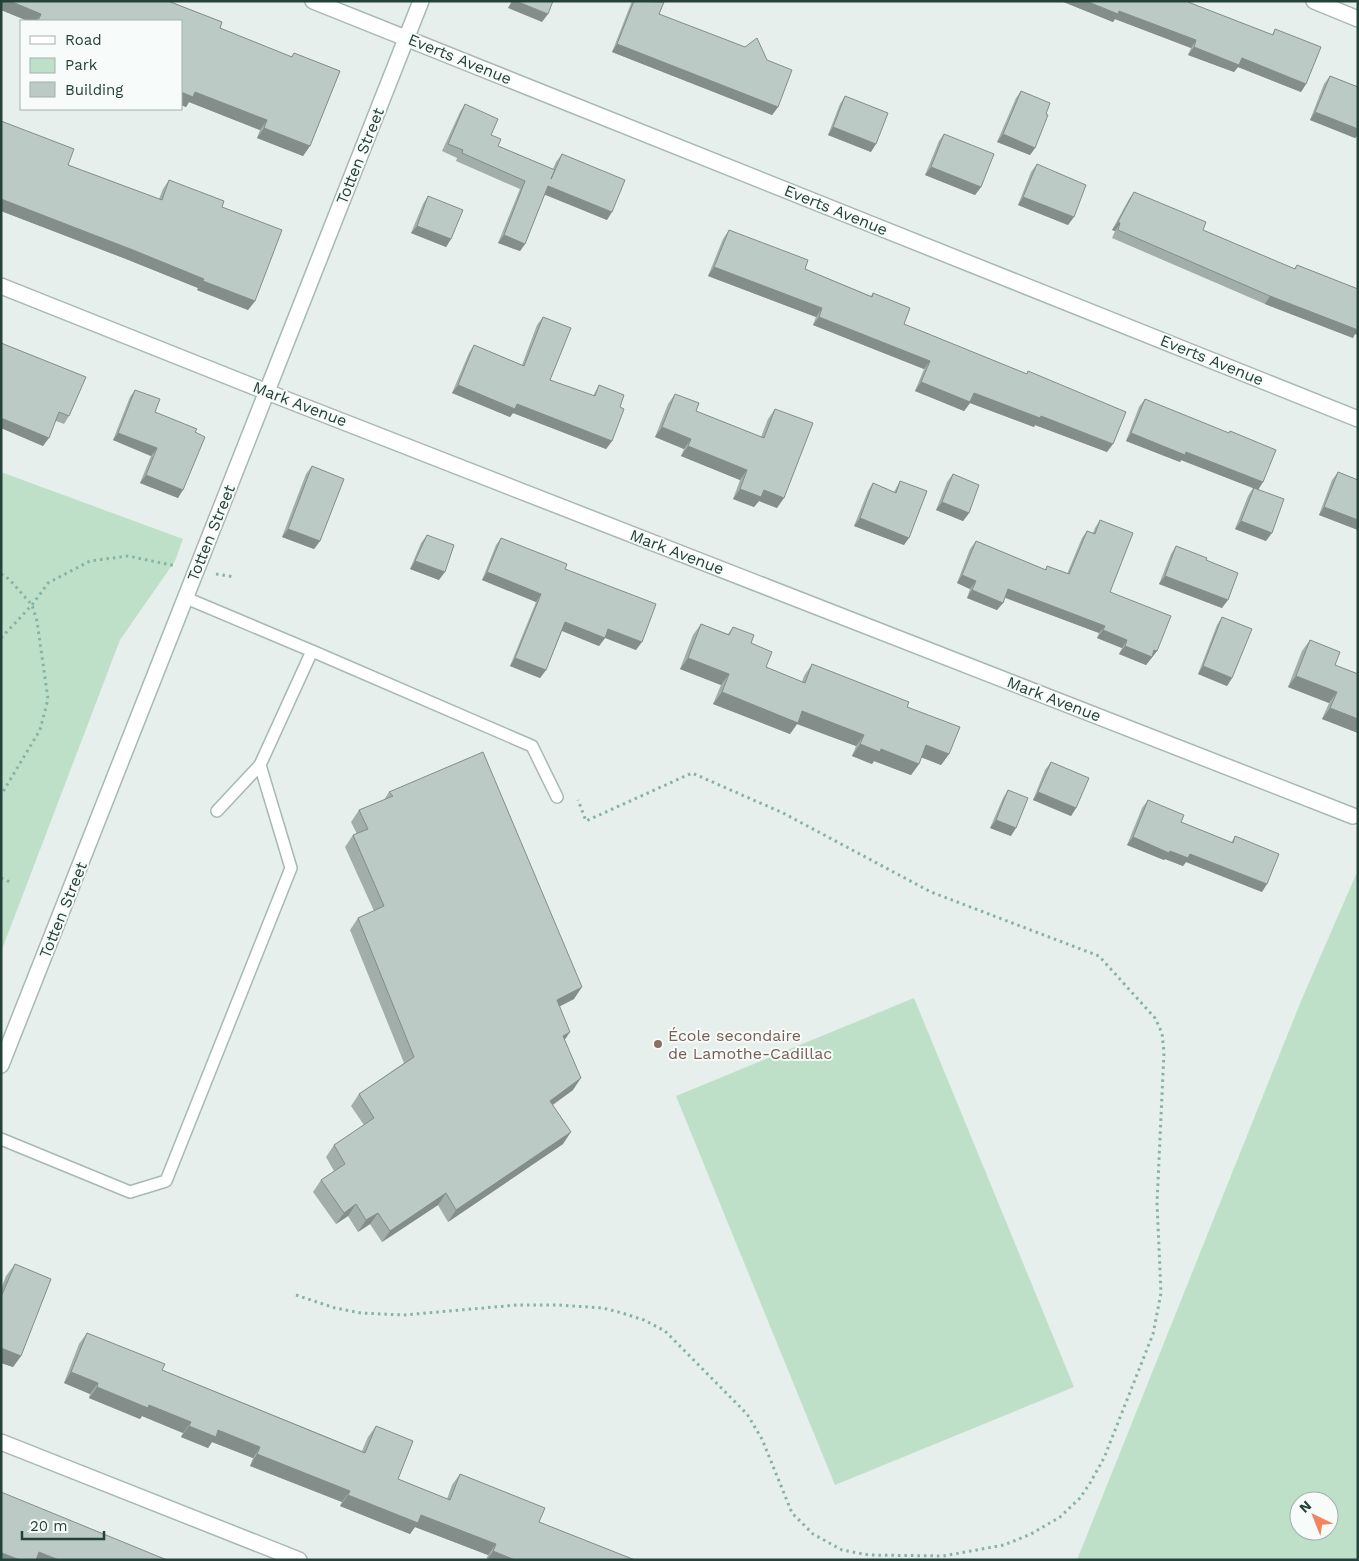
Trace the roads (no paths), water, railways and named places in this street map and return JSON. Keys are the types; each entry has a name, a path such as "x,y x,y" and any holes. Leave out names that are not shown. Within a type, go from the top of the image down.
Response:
{"street":[{"name":"Everts Avenue","path":"313,1 1358,419"},
{"name":"Totten Street","path":"1,1065 421,1"},
{"path":"1314,1 1358,18"},
{"name":"Mark Avenue","path":"1,286 267,392 1353,816"},
{"path":"1,1442 299,1560"}],"lane":[{"path":"186,598 532,746 557,797"},
{"path":"217,811 260,765 312,651"},
{"path":"1,1139 130,1192 166,1181 291,868 260,765"}],"place":[{"name":"École secondaire de Lamothe-Cadillac","path":"658,1044"}]}
